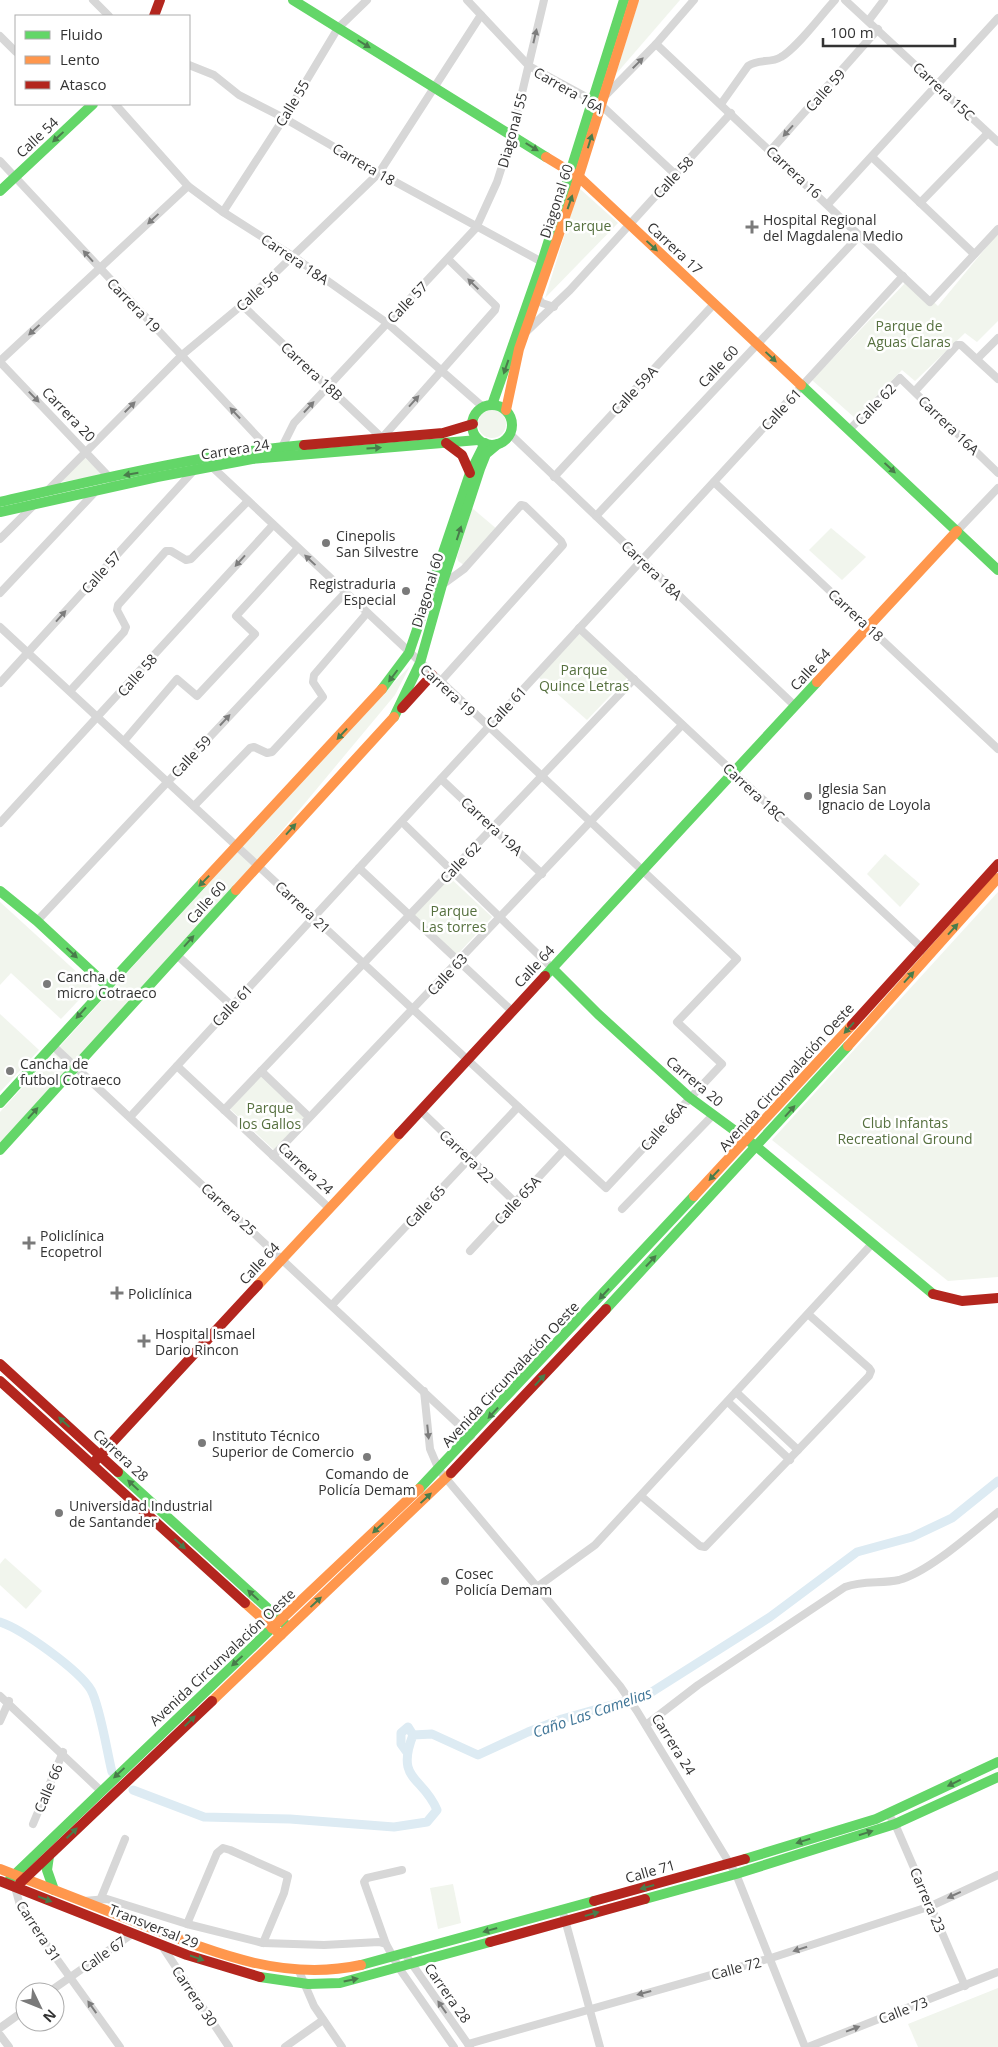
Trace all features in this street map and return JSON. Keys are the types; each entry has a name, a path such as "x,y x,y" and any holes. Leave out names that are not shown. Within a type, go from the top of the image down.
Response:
{"street":[{"path":"93,0 108,15"},
{"path":"154,15 160,0"},
{"name":"Carrera 17","path":"293,0 574,174 998,570"},
{"name":"Calle 55","path":"223,212 284,118 338,28 367,0"},
{"name":"Carrera 16A","path":"468,0 529,66 599,101 676,175"},
{"name":"Diagonal 55","path":"476,228 497,182 512,135 544,0"},
{"name":"Diagonal 60","path":"599,101 624,0"},
{"name":"Diagonal 60","path":"487,406 574,174 634,0"},
{"path":"599,101 656,44 694,0"},
{"path":"721,104 748,66 754,62 770,61 785,55 835,0"},
{"name":"Carrera 15C","path":"846,0 998,142"},
{"path":"868,20 884,0"},
{"name":"Calle 56","path":"0,539 182,355 242,305 294,257 379,173 432,87 481,14"},
{"path":"828,204 938,86 998,18"},
{"name":"Calle 59","path":"771,150 878,30"},
{"path":"0,36 15,51"},
{"name":"Carrera 16","path":"656,44 771,150 930,302 974,254"},
{"name":"Carrera 18","path":"190,65 208,72 239,95 284,118 476,228 542,262"},
{"name":"Calle 54","path":"0,191 92,105"},
{"name":"Carrera 18A","path":"116,105 188,186 223,212 294,257 387,323 441,371 487,406"},
{"name":"Calle 58","path":"526,332 570,290 731,113"},
{"path":"920,203 988,133"},
{"path":"872,157 974,254 998,229"},
{"name":"Carrera 19","path":"0,161 268,448"},
{"name":"Diagonal 60","path":"506,410 508,392 574,174"},
{"path":"0,362 188,186"},
{"name":"Calle 57","path":"282,446 294,423 476,228"},
{"name":"Calle 60","path":"596,516 860,235"},
{"path":"382,438 495,310 496,306 448,259"},
{"name":"Calle 61","path":"130,1116 903,276"},
{"path":"538,298 542,303 554,307"},
{"name":"Calle 59A","path":"554,477 714,304"},
{"name":"Carrera 18B","path":"242,305 382,438"},
{"path":"998,338 978,359 998,379"},
{"name":"Calle 62","path":"915,391 957,346 961,345 978,359"},
{"name":"Carrera 20","path":"0,362 118,486"},
{"name":"Carrera 16A","path":"900,378 998,473"},
{"name":"Calle 62","path":"849,430 900,378"},
{"path":"487,406 506,410 511,419 510,434 498,444 482,441 473,424 474,417 487,406"},
{"name":"Carrera 24","path":"0,512 95,492 268,448 443,432 473,424"},
{"name":"Carrera 18A","path":"510,434 795,706"},
{"name":"Diagonal 60","path":"409,653 482,441"},
{"name":"Carrera 24","path":"0,502 110,477 203,464 315,451 482,441"},
{"path":"446,443 453,446 464,458 470,473"},
{"name":"Diagonal 60","path":"420,663 442,585 480,469 486,454 498,444"},
{"name":"Carrera 19","path":"203,464 248,501 737,959 677,1022 722,1064"},
{"name":"Calle 57","path":"0,683 203,464"},
{"name":"Carrera 18","path":"714,482 998,749"},
{"name":"Calle 64","path":"92,1464 998,488"},
{"path":"0,593 95,492"},
{"path":"70,691 124,632 126,627 117,610 118,605 166,551 186,560 191,559 248,501"},
{"path":"393,718 436,678 563,545 525,506 521,505 464,568 442,585"},
{"name":"Calle 58","path":"0,823 99,718 273,525"},
{"path":"124,740 177,679 197,696 255,634 236,616 298,548"},
{"path":"452,556 457,564 464,568"},
{"name":"Calle 59","path":"37,921 345,593"},
{"path":"194,806 250,748 254,747 267,753 272,752 323,697 314,682 314,675 367,613"},
{"name":"Carrera 21","path":"0,627 606,1188"},
{"name":"Carrera 18C","path":"579,628 925,952"},
{"name":"Calle 60","path":"0,1103 106,986 375,699 409,653"},
{"name":"Calle 60","path":"0,1150 393,718 420,663"},
{"name":"Calle 62","path":"224,1110 542,778 634,679"},
{"name":"Calle 63","path":"273,1156 414,1010 682,725"},
{"name":"Carrera 19A","path":"441,779 542,874"},
{"name":"Carrera 20","path":"406,826 598,1014 689,1097 748,1140 927,1291 942,1300 958,1302 998,1298"},
{"name":"Avenida Circunvalación Oeste","path":"19,1877 48,1856 446,1479 757,1148 998,864"},
{"path":"359,868 512,1011"},
{"name":"Avenida Circunvalación Oeste","path":"19,1877 100,1790 440,1470 925,952 998,878"},
{"path":"0,891 37,921 106,986"},
{"path":"177,954 232,1006"},
{"name":"Carrera 25","path":"52,1045 472,1436"},
{"name":"Calle 66A","path":"606,1188 689,1097 722,1064"},
{"name":"Carrera 24","path":"177,1066 329,1208"},
{"path":"261,1071 309,1117"},
{"name":"Calle 65","path":"332,1305 518,1107"},
{"name":"Carrera 22","path":"420,1110 515,1202"},
{"path":"622,1209 713,1115"},
{"name":"Calle 65A","path":"470,1251 564,1150"},
{"path":"537,1587 595,1545 871,1245"},
{"path":"641,1496 700,1546 706,1547 870,1376 871,1371 808,1314"},
{"name":"Carrera 28","path":"0,1364 289,1628"},
{"name":"Carrera 28","path":"0,1381 281,1635"},
{"name":"Carrera 24","path":"424,1391 430,1449 440,1470 620,1686 736,1874 806,2047"},
{"path":"736,1392 798,1450"},
{"path":"728,1402 790,1460"},
{"path":"646,1726 698,1685 845,1587 856,1583 898,1580 917,1573 998,1512"},
{"path":"0,1696 9,1701 100,1790"},
{"path":"0,1722 9,1701"},
{"name":"Calle 66","path":"32,1824 63,1752"},
{"name":"Calle 71","path":"299,1971 338,1970 392,1958 730,1864 888,1814 998,1762"},
{"name":"Calle 71","path":"303,1983 340,1983 736,1874 895,1824 998,1776"},
{"name":"Carrera 23","path":"888,1814 895,1824 965,1986"},
{"path":"101,1898 125,1839"},
{"path":"187,1924 216,1853 223,1848 288,1876 284,1893 263,1943"},
{"path":"48,1856 47,1870 54,1890"},
{"name":"Transversal 29","path":"0,1869 225,1956 253,1964 299,1971"},
{"name":"Carrera 28","path":"402,1870 367,1878 364,1882 392,1958 454,2047"},
{"name":"Calle 72","path":"469,2046 590,2008 771,1958 931,1906 998,1875"},
{"path":"7,1883 19,1877"},
{"name":"Transversal 29","path":"7,1883 162,1946 250,1975 303,1983"},
{"name":"Carrera 31","path":"7,1883 21,1909 120,2047"},
{"path":"82,1901 101,1898 187,1924 263,1943 324,1945 379,1942 386,1944"},
{"path":"563,1910 600,2047"},
{"name":"Calle 67","path":"63,1982 132,1934"},
{"name":"Carrera 30","path":"162,1946 230,2047"},
{"name":"Carrera 28","path":"405,1954 469,2046"},
{"path":"299,1971 303,1983 323,2020 342,2047"},
{"name":"Calle 73","path":"806,2047 998,1972"},
{"path":"0,2028 15,2017"},
{"path":"285,2047 323,2020"},
{"path":"0,2035 9,2047"}],"green space":[{"path":"639,0 680,0 616,74"},
{"name":"Parque","path":"579,188 618,223 545,298"},
{"name":"Parque de Aguas Claras","path":"998,233 998,321 977,342 965,333 915,381 902,370 855,418 812,380 909,279 938,306"},
{"path":"492,410 502,414 506,424 502,434 492,438 482,434 478,424 482,414"},
{"path":"84,457 104,475 60,482"},
{"path":"472,508 498,530 464,565 458,561 457,557"},
{"path":"831,528 866,557 842,580 809,550"},
{"name":"Parque Quince Letras","path":"578,630 628,677 587,720 536,675"},
{"path":"410,666 395,695 255,863 0,1146 0,1112 355,723"},
{"path":"885,854 920,884 900,907 867,874"},
{"name":"Parque Las torres","path":"448,876 492,917 456,956 412,917"},
{"name":"Club Infantas Recreational Ground","path":"998,892 998,1277 948,1281 772,1140"},
{"path":"0,902 92,986 61,1019 11,973 0,985"},
{"name":"Cancha de futbol Cotraeco","path":"0,1014 39,1050 0,1092"},
{"name":"Parque los Gallos","path":"262,1075 305,1117 274,1150 230,1109"},
{"path":"5,1558 42,1591 26,1609 0,1585 0,1564"},
{"path":"453,1884 461,1923 438,1929 430,1888"},
{"path":"998,1988 998,2047 918,2047 908,2024"}],"waterway":[{"name":"Caño Las Camelias","path":"133,1790 204,1817 290,1819 394,1827 427,1822 437,1810 425,1790 409,1770 407,1761 408,1750 413,1735 432,1734 478,1755 562,1719 647,1695 770,1617 857,1552 912,1537 952,1518 998,1481"},
{"name":"Caño Las Camelias","path":"0,1622 22,1633 49,1651 75,1672 91,1690 100,1718 112,1772"},
{"path":"406,1751 401,1744 401,1733 408,1727 413,1735"}],"traffic: fast":[{"path":"293,0 546,157"},
{"path":"492,405 542,262 624,0"},
{"path":"0,191 92,105"},
{"path":"801,385 998,570"},
{"path":"492,405 506,411 512,425 506,439 492,445 478,439 472,425 478,411 492,405"},
{"path":"0,512 157,477 252,459 478,440"},
{"path":"382,689 409,653 470,473 485,443"},
{"path":"394,717 420,663 442,585 480,469 486,454 498,444"},
{"path":"0,502 189,461 228,454 304,445"},
{"path":"545,976 817,682"},
{"path":"0,1103 203,882"},
{"path":"0,1150 236,890"},
{"path":"0,891 37,921 106,985"},
{"path":"552,968 598,1014 689,1097 757,1147 933,1294"},
{"path":"606,1309 848,1046"},
{"path":"419,1489 694,1196"},
{"path":"118,1472 286,1625"},
{"path":"10,1879 272,1628"},
{"path":"745,1859 876,1819 998,1762"},
{"path":"645,1899 736,1874 895,1824 998,1777"},
{"path":"49,1856 47,1870 54,1890"},
{"path":"361,1965 594,1901"},
{"path":"260,1977 308,1984 340,1983 490,1942"}],"traffic: slow":[{"path":"506,410 519,349 575,188 634,0"},
{"path":"546,157 579,177 801,385"},
{"path":"817,682 957,531"},
{"path":"203,882 382,689"},
{"path":"236,890 394,717"},
{"path":"848,1046 998,878"},
{"path":"694,1196 852,1025"},
{"path":"258,1285 399,1134"},
{"path":"245,1603 281,1635 451,1473"},
{"path":"272,1628 419,1489"},
{"path":"212,1701 281,1635"},
{"path":"0,1869 187,1942 243,1960 301,1970 361,1965"}],"traffic: jam":[{"path":"154,15 160,0"},
{"path":"304,445 443,433 473,424"},
{"path":"446,443 462,455 470,473"},
{"path":"402,708 432,675"},
{"path":"852,1025 998,864"},
{"path":"399,1134 545,976"},
{"path":"96,1460 258,1285"},
{"path":"933,1294 962,1301 998,1298"},
{"path":"451,1473 606,1309"},
{"path":"0,1364 118,1472"},
{"path":"0,1381 245,1603"},
{"path":"20,1883 212,1701"},
{"path":"594,1901 745,1859"},
{"path":"0,1881 187,1955 260,1977"},
{"path":"490,1942 645,1899"}],"place":[{"name":"Hospital Regional del Magdalena Medio","path":"752,227"},
{"name":"Cinepolis San Silvestre","path":"326,543"},
{"name":"Registraduria Especial","path":"406,591"},
{"name":"Iglesia San Ignacio de Loyola","path":"808,796"},
{"name":"Cancha de micro Cotraeco","path":"47,984"},
{"name":"Cancha de futbol Cotraeco","path":"10,1071"},
{"name":"Policlínica Ecopetrol","path":"29,1243"},
{"name":"Policlínica","path":"117,1293"},
{"name":"Hospital Ismael Dario Rincon","path":"144,1341"},
{"name":"Instituto Técnico Superior de Comercio","path":"202,1443"},
{"name":"Comando de Policía Demam","path":"367,1457"},
{"name":"Universidad Industrial de Santander","path":"59,1513"},
{"name":"Cosec Policía Demam","path":"445,1581"}]}
